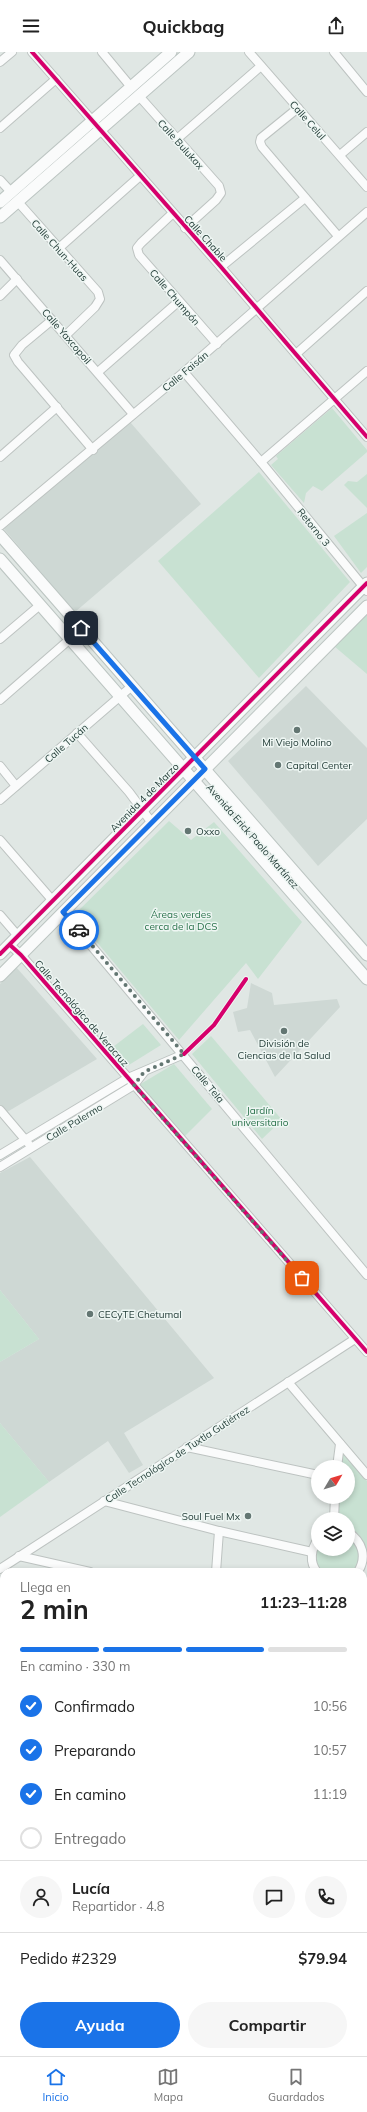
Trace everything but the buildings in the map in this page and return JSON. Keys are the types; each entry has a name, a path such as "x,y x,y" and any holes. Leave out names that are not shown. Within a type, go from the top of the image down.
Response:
{"main road":[{"path":"0,202 171,52"},
{"path":"0,217 189,52"},
{"name":"Avenida Erick Paolo Martínez","path":"0,535 367,955"},
{"name":"Avenida Erick Paolo Martínez","path":"0,559 367,979"},
{"name":"Avenida 4 de Marzo","path":"0,954 366,587"},
{"path":"0,976 367,606"}],"street":[{"path":"0,62 12,52"},
{"name":"Calle Chable","path":"32,52 185,228 221,267 367,437"},
{"path":"102,52 131,87"},
{"name":"Calle Celul","path":"249,52 367,187"},
{"path":"334,52 367,92"},
{"path":"177,139 261,66"},
{"path":"0,128 56,79"},
{"name":"Calle Bulukax","path":"139,96 219,186 221,193 185,228"},
{"path":"298,108 261,138 260,142 262,147 338,236"},
{"path":"340,155 367,132"},
{"path":"59,248 140,176"},
{"path":"0,180 11,192"},
{"path":"221,267 305,198"},
{"name":"Calle Chun-Huas","path":"18,202 98,292 100,299 95,307 66,335"},
{"name":"Calle Faisán","path":"0,526 93,450 133,414 217,344 256,308 367,212"},
{"name":"Calle Chumpón","path":"173,213 141,242 137,248 139,255 178,302 217,344"},
{"name":"Calle Yaxcopoil","path":"0,260 133,414"},
{"path":"0,296 17,279"},
{"path":"296,354 367,291"},
{"path":"98,372 178,302"},
{"path":"52,320 22,345 14,355 18,362 93,450"},
{"path":"261,462 367,371"},
{"name":"Retorno 3","path":"184,372 366,587"},
{"path":"0,457 57,407"},
{"path":"0,640 40,605"},
{"path":"0,700 70,639"},
{"name":"Calle Tucán","path":"0,800 119,695 132,686"},
{"path":"77,733 129,792 152,823"},
{"path":"0,766 16,786"},
{"path":"0,840 53,901"},
{"name":"Calle Tela","path":"63,912 184,1054 367,1275"},
{"path":"0,916 18,936"},
{"name":"Calle Tecnológico de Veracruz","path":"10,945 21,955 366,1350"},
{"name":"Calle Palermo","path":"0,1155 128,1078 184,1054"},
{"name":"Calle Palermo","path":"0,1167 134,1085 144,1072"},
{"path":"0,1110 26,1139 31,1148"},
{"name":"Calle Tecnológico de Tuxtla Gutiérrez","path":"1,1568 355,1339"},
{"path":"288,1382 367,1475"},
{"path":"338,1460 340,1444"},
{"path":"187,1447 311,1474"},
{"path":"104,1501 219,1531 311,1552"},
{"path":"216,1568 219,1531"},
{"path":"355,1538 360,1543 365,1559 360,1568"},
{"path":"19,1556 72,1568"},
{"path":"312,1556 312,1561 315,1568"}],"shaded area":[{"path":"130,422 201,504 75,612 4,529"},
{"name":"Capital Center","path":"306,686 367,748 367,819 318,866 228,761"},
{"path":"16,967 97,1059 7,1112 0,1106 0,984"},
{"name":"División de Ciencias de la Salud","path":"251,983 272,993 274,1005 337,999 340,1007 275,1077 250,1030 238,1032 233,1012 247,1008"},
{"name":"CECyTE Chetumal","path":"30,1157 214,1378 124,1433 143,1465 129,1473 108,1441 49,1482 0,1423 0,1362 39,1339 0,1290 0,1173"}],"green space":[{"path":"332,408 367,450 367,452 322,491 313,486 306,493 304,503 271,465 278,459 276,456"},
{"path":"259,472 350,582 259,678 158,561"},
{"path":"367,474 367,508 344,485 348,481 357,482"},
{"path":"367,513 367,567 361,573 334,536"},
{"path":"367,612 367,674 334,646"},
{"name":"Áreas verdes cerca de la DCS","path":"169,821 191,840 214,822 302,922 258,979 246,963 179,1040 74,915"},
{"path":"143,1024 161,1045 124,1068 109,1050"},
{"name":"Jardín universitario","path":"211,1036 282,1120 262,1139 192,1054"},
{"path":"174,1064 212,1109 184,1137 139,1085"},
{"path":"0,1290 39,1339 0,1362"},
{"path":"0,1423 49,1482 0,1517"},
{"path":"342,1451 350,1460 341,1460"},
{"path":"355,1467 367,1481 367,1550 365,1550 359,1535 355,1531 355,1512 337,1512 337,1504 355,1504"},
{"path":"355,1544 359,1553 356,1568 319,1568 314,1560 315,1556 355,1556"}],"cycle path":[{"path":"32,52 221,267 367,437"},
{"path":"0,954 367,583"},
{"path":"10,945 21,955 367,1352"},
{"path":"184,1054 214,1025 246,979"}],"way so far":[{"path":"79,930 184,1054 144,1072 134,1085 302,1278"}],"place":[{"name":"Mi Viejo Molino","path":"297,730"},
{"name":"Capital Center","path":"278,765"},
{"name":"Oxxo","path":"188,831"},
{"name":"División de Ciencias de la Salud","path":"284,1031"},
{"name":"CECyTE Chetumal","path":"90,1314"},
{"name":"Soul Fuel Mx","path":"248,1516"}],"route":[{"path":"79,930 63,912 205,769 81,628"}]}
